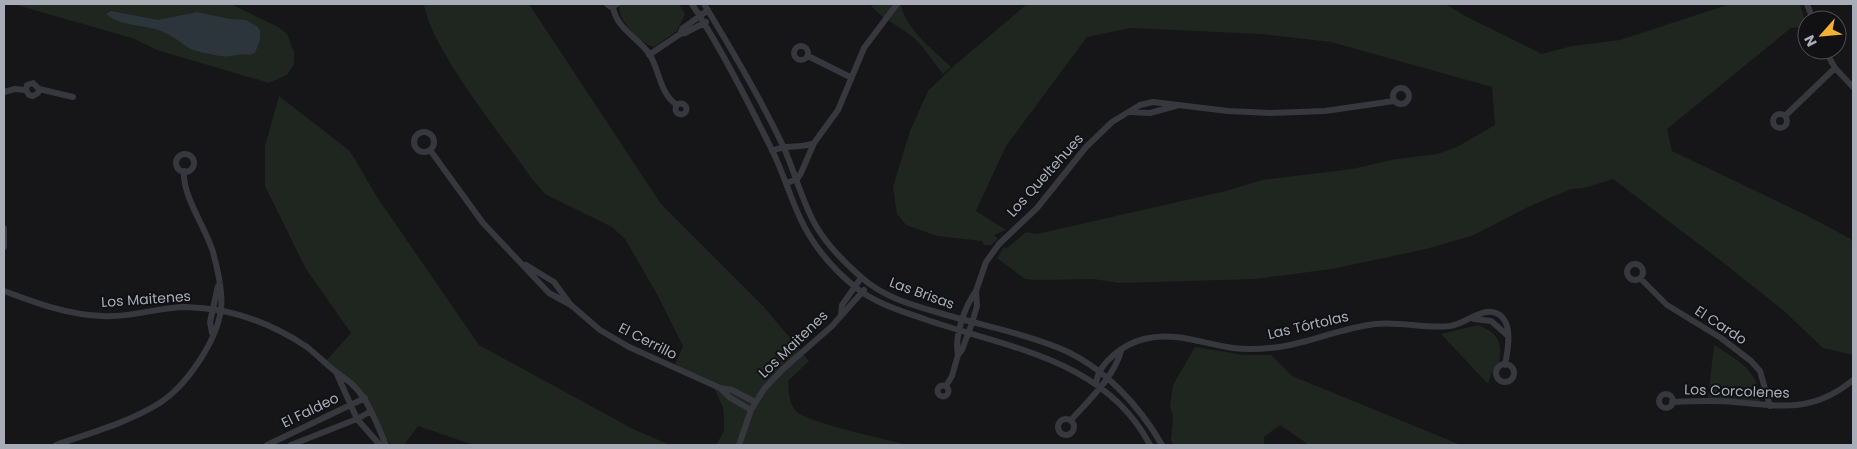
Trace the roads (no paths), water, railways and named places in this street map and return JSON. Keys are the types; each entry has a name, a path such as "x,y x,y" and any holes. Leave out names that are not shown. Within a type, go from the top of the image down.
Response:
{"street":[{"name":"Las Brisas","path":"692,4 738,84 772,150 809,236 855,287 886,305 969,334 1049,358 1081,373 1098,385 1127,411 1150,445"},
{"path":"787,184 797,179 814,143 838,110 850,77 864,48 896,4"},
{"path":"612,5 616,19 650,55 666,95 678,105"},
{"name":"Las Brisas","path":"706,7 782,146 816,226 840,257 861,278 887,295 972,323 1060,348 1107,378 1137,409 1162,445"},
{"path":"680,34 682,29 706,7"},
{"path":"650,55 680,34 712,18"},
{"path":"808,56 850,77"},
{"path":"1831,60 1835,68 1853,87"},
{"path":"1785,116 1835,68"},
{"path":"4,92 15,89 26,90 29,95 33,96 38,93 39,89 73,97"},
{"name":"Los Queltehues","path":"958,355 957,348 960,331 969,301 976,291 984,267 999,244 1037,208 1096,137 1112,122 1140,105 1165,102 1235,112 1291,112 1354,108 1394,101"},
{"name":"Los Queltehues","path":"1130,112 1150,113 1180,105"},
{"path":"772,150 782,146 800,147 814,143"},
{"name":"El Cerrillo","path":"430,150 483,224 549,293 571,305 600,330 630,347 720,388 732,390 756,402"},
{"path":"56,445 103,428 158,404 177,389 195,369 212,334 221,310 216,262 208,236 184,185 184,172"},
{"path":"4,228 4,247"},
{"name":"El Cerrillo","path":"522,263 554,282 571,305"},
{"name":"Los Maitenes","path":"841,315 842,305 861,278"},
{"name":"El Cardo","path":"1640,278 1667,305 1721,338 1751,361 1760,371 1770,406"},
{"name":"Los Maitenes","path":"739,445 751,410 775,376 812,345 848,309 863,292 868,283"},
{"path":"212,334 210,322 218,285"},
{"name":"Los Maitenes","path":"4,291 42,306 101,316 128,316 184,307 212,308 278,329 306,347 350,381 364,398 386,445"},
{"name":"Los Queltehues","path":"946,386 952,376 958,355 969,334 977,306 976,291"},
{"name":"Las Tórtolas","path":"1098,385 1100,372 1112,356 1143,339 1169,337 1234,348 1264,348 1294,344 1374,324 1406,323 1444,327 1488,312 1498,313 1505,320 1508,336 1505,365"},
{"path":"1472,319 1491,321 1508,336"},
{"name":"Las Tórtolas","path":"1071,420 1098,385 1107,378 1119,359 1121,351"},
{"name":"Los Maitenes","path":"336,372 357,420 380,445"},
{"name":"Los Corcolenes","path":"1672,402 1732,402 1789,407 1807,405 1843,388 1853,380"},
{"name":"El Cerrillo","path":"720,388 729,397 751,410"},
{"name":"El Faldeo","path":"267,445 364,398"},
{"name":"El Faldeo","path":"291,445 357,420 371,411"}]}
